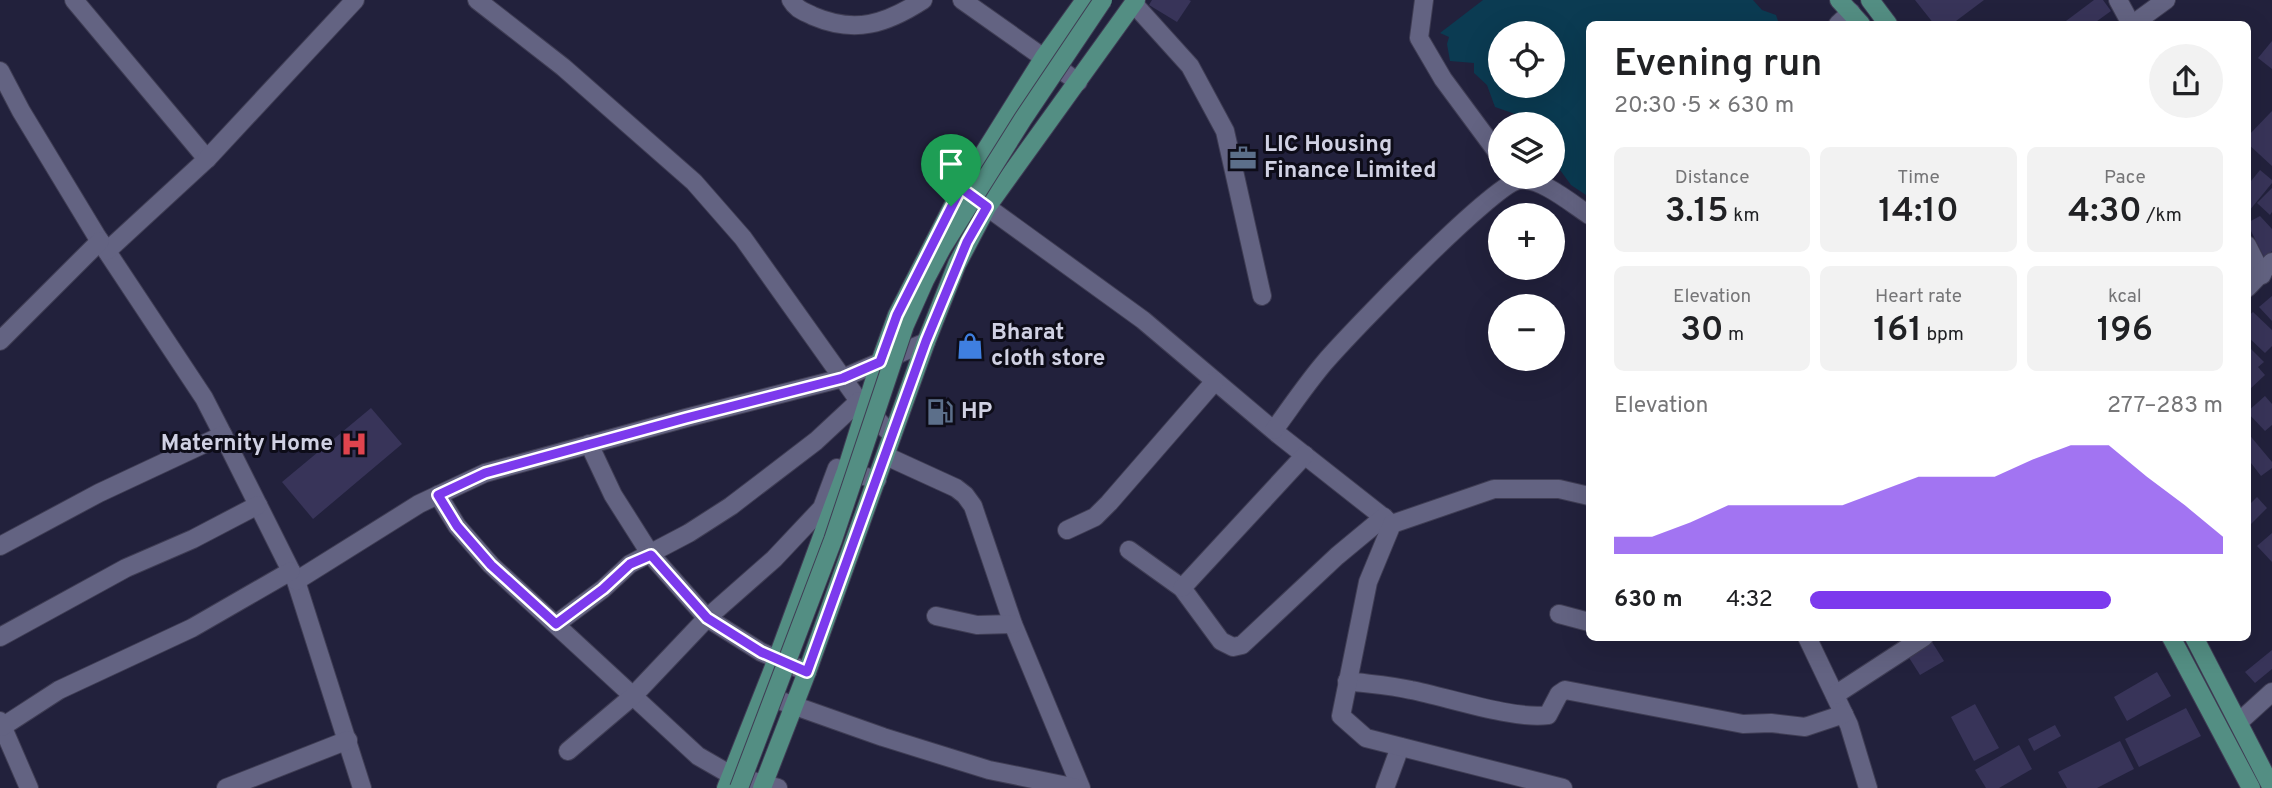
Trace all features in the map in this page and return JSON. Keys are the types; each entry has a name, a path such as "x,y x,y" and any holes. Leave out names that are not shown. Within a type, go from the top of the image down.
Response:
{"main road":[{"path":"732,784 846,471 863,404 897,315 961,188 1044,57 1085,0"},
{"path":"732,784 833,540 905,325 920,292 942,248 1023,119 1103,0"},
{"path":"1870,0 1886,21"},
{"path":"768,787 926,341 967,242 987,207 1135,2"},
{"path":"2173,641 2251,788"},
{"path":"2196,641 2272,788"}],"street":[{"path":"74,0 207,159"},
{"path":"0,341 104,246 207,159 355,0"},
{"path":"477,0 563,67 694,182 743,238 843,378 892,435"},
{"path":"791,0 795,8 832,24 861,26 902,14 923,0"},
{"path":"962,0 1078,82"},
{"path":"1424,0 1419,38 1443,79 1488,140"},
{"path":"2118,0 2130,21"},
{"path":"2136,21 2166,0"},
{"path":"1135,2 1190,65 1225,131 1262,296"},
{"path":"0,71 21,111 104,246 204,398 223,435 293,575 362,788"},
{"path":"961,188 1143,320 1274,430 1388,520"},
{"path":"1274,430 1325,362 1418,266 1501,189"},
{"path":"1548,189 1586,213"},
{"path":"2251,250 2267,268 2251,284"},
{"path":"29,788 1,724 59,690 192,628 341,551 438,495 485,473 843,378 926,341"},
{"path":"1067,530 1095,517 1215,381"},
{"path":"556,624 603,589 630,564 651,555 731,506 863,404"},
{"path":"0,546 99,493 223,435"},
{"path":"589,444 613,495 651,555 707,618 761,652 807,672"},
{"path":"1182,588 1306,455"},
{"path":"886,456 956,488 973,506 1013,624 1079,788"},
{"path":"568,751 633,696 707,618 774,559 822,508 837,468 877,480"},
{"path":"1129,550 1182,588 1221,641 1233,647 1242,645 1337,555 1388,520 1494,489 1559,489 1586,495"},
{"path":"438,495 457,526 491,565 698,755 732,784 768,787"},
{"path":"0,637 126,568 193,539 258,505"},
{"path":"1388,520 1368,583 1341,716 1366,738 1537,785 1563,788"},
{"path":"1559,614 1586,621"},
{"path":"936,616 977,625 1013,624"},
{"path":"1809,641 1844,714 1868,788"},
{"path":"1835,695 1918,641"},
{"path":"1347,681 1407,689 1510,712 1542,716 1548,715 1559,694 1565,690 1744,724 1771,723 1805,727 1844,714"},
{"path":"2239,722 2272,692"},
{"path":"764,695 989,771 1079,788"},
{"path":"226,788 348,740"},
{"path":"1385,788 1400,747"}],"water":[{"path":"1483,0 1753,0 1762,10 1776,15 1778,21 1586,21 1586,195 1571,185 1565,177 1565,112 1509,112 1495,107 1492,98 1565,98 1565,21 1488,21 1488,88 1474,73 1474,63 1450,61 1447,44 1449,37 1440,33"}],"building":[{"path":"1152,0 1191,1 1177,22 1149,5"},
{"path":"1915,0 1984,0 1956,21 1932,21"},
{"path":"2094,0 2103,0 2111,11 2097,21 2066,21"},
{"path":"2272,41 2272,69 2258,58"},
{"path":"2272,111 2272,166 2251,147 2251,133"},
{"path":"2260,170 2272,180 2251,209 2251,181"},
{"path":"2272,188 2272,212 2270,215 2257,203"},
{"path":"2260,216 2272,229 2272,251 2265,259 2251,231 2251,221"},
{"path":"2272,296 2272,321 2259,307"},
{"path":"2253,312 2272,330 2272,346 2265,353 2251,340"},
{"path":"2251,349 2264,362 2258,367 2265,375 2251,388"},
{"path":"2265,396 2272,404 2272,425 2265,431 2251,416 2251,408"},
{"path":"371,408 402,444 313,519 282,482"},
{"path":"2251,437 2272,462 2272,468 2261,476 2251,463"},
{"path":"2257,497 2267,508 2251,524 2251,503"},
{"path":"2272,533 2272,562 2257,546"},
{"path":"1932,642 1944,661 1920,675 1908,656"},
{"path":"2272,650 2272,669 2255,683 2245,672"},
{"path":"2157,672 2171,696 2127,721 2114,697"},
{"path":"1975,704 1999,748 1974,761 1951,717"},
{"path":"2186,708 2201,736 2139,767 2125,739"},
{"path":"2055,725 2061,736 2034,751 2028,739"},
{"path":"2120,741 2134,769 2097,788 2067,788 2058,772"},
{"path":"2019,745 2032,769 1999,788 1986,788 1975,770"}],"place":[{"name":"LIC Housing Finance Limited","path":"1243,158"},
{"name":"Bharat cloth store","path":"970,346"},
{"name":"HP","path":"940,412"},
{"name":"Maternity Home","path":"354,444"}],"route":[{"path":"961,188 987,207 967,242 926,341 807,672 761,652 707,618 651,555 630,564 603,589 556,624 491,565 457,526 438,495 485,473 843,378 880,362 897,315 951,206 961,188"}]}
